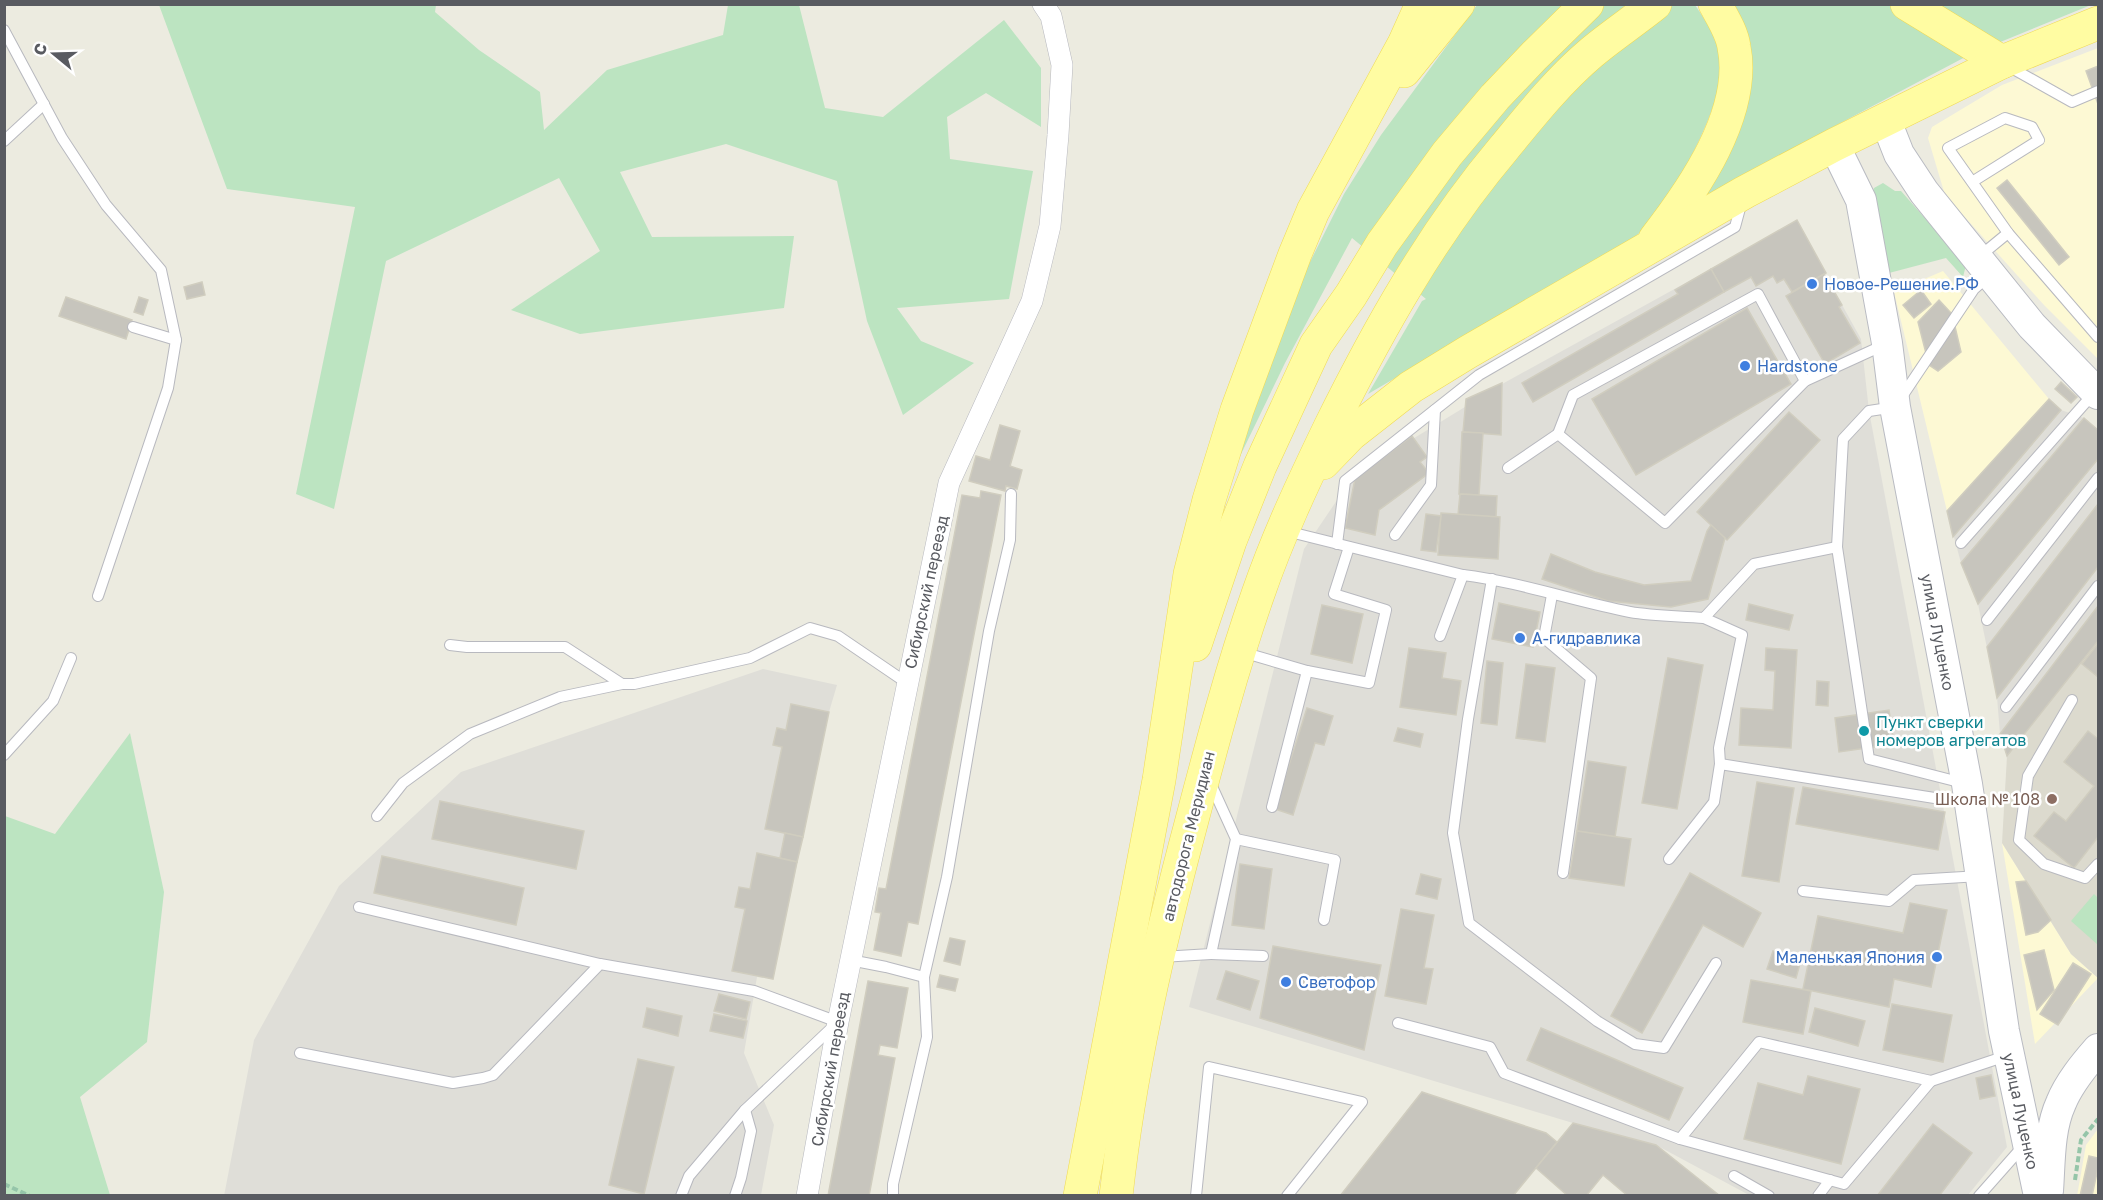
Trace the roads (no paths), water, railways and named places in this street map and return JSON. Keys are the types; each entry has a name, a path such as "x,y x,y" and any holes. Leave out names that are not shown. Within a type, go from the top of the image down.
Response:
{"main road":[{"path":"1080,1196 1159,780 1190,574 1228,435 1304,233 1324,190 1404,44 1422,4"},
{"path":"1363,118 1429,42 1458,4"},
{"path":"1159,780 1196,640 1230,541 1251,487 1316,345 1352,295 1382,244 1448,154 1503,89 1587,4"},
{"name":"автодорога Меридиан","path":"1116,1196 1122,1139 1158,957 1205,770 1258,593 1301,486 1408,280 1484,172 1539,106 1589,55 1655,4"},
{"path":"1648,248 1696,179 1726,121 1733,97 1736,72 1734,45 1715,4"},
{"path":"1907,4 2002,63"},
{"path":"1301,486 1351,434 1411,387 1474,363 1648,248 1745,192 1834,145 2002,63 2098,23"}],"street":[{"name":"Сибирский переезд","path":"807,1196 850,960 949,483 1032,301 1050,226 1062,64 1051,16 1043,4"},
{"path":"1886,121 1899,154 1924,192 2032,326 2097,392"},
{"name":"улица Луценко","path":"1834,145 1861,200 1896,407 1968,794 2009,1055 2027,1142 2045,1190"},
{"path":"2045,1190 2051,1140 2060,1103 2082,1067 2098,1049"},
{"path":"2016,1085 2032,1098 2060,1103"}],"lane":[{"path":"4,30 62,138 106,205 161,270 177,340 168,388 98,596"},
{"path":"2002,63 2072,102 2098,91"},
{"path":"4,141 44,104"},
{"path":"1972,182 2039,140 2032,127 2005,118 1948,148 1972,182 2008,233 2098,337"},
{"path":"1337,544 1345,481 1435,410 1474,363 1735,227 1745,192"},
{"path":"1968,794 1869,759 1837,547 1843,439 1869,411 1896,407 2008,233"},
{"path":"1508,468 1558,434 1573,395 1758,294 1805,381"},
{"path":"134,327 177,340"},
{"path":"1558,434 1665,523 1805,381 1887,343"},
{"path":"1961,543 2097,392"},
{"path":"1395,535 1431,485 1435,410"},
{"path":"1987,620 2098,478"},
{"path":"893,1196 893,1184 927,1037 924,977 947,877 990,631 1010,540 1011,494"},
{"path":"1283,530 1462,575 1492,579 1552,595 1633,612 1704,618 1742,635 1719,748 1720,764 1714,802 1669,859"},
{"path":"1240,652 1306,671 1368,683 1386,610 1334,594 1348,547"},
{"path":"1704,618 1754,564 1837,547"},
{"path":"1440,636 1462,575"},
{"path":"1492,579 1468,719 1453,834 1469,923 1597,1021 1635,1044 1664,1047 1716,963"},
{"path":"2006,707 2098,586"},
{"path":"1552,595 1544,639 1591,678 1563,873"},
{"path":"377,816 403,783 470,734 560,697 622,684 634,684 750,658 810,628 838,636 907,683"},
{"path":"450,645 565,647 622,684"},
{"path":"4,755 53,701 71,658"},
{"path":"1272,807 1306,671"},
{"path":"2072,700 2028,776 2019,840 2044,864 2085,878 2098,864"},
{"path":"1720,764 1968,794"},
{"path":"1205,770 1236,839 1211,954"},
{"path":"1236,839 1335,860 1324,920"},
{"path":"1803,891 1889,901 1914,880 1981,876"},
{"path":"359,907 600,964 754,991 838,1022 745,1110 689,1176 681,1196"},
{"path":"1158,957 1211,954 1263,956"},
{"path":"850,960 924,977"},
{"path":"300,1053 453,1083 483,1078 493,1075 600,964"},
{"path":"1398,1023 1490,1047 1504,1073 1680,1139 1844,1184 1931,1081"},
{"path":"1680,1139 1759,1042 1931,1081 2009,1055"},
{"path":"1196,1196 1209,1067 1362,1102 1287,1196"},
{"path":"735,1196 751,1131 745,1110"},
{"path":"1979,1196 2027,1142"},
{"path":"1734,1176 1768,1196"},
{"path":"1818,1196 1830,1180"}],"place":[{"name":"Новое-Решение.РФ","path":"1812,284"},
{"name":"Hardstone","path":"1745,366"},
{"name":"А-гидравлика","path":"1520,638"},
{"name":"Пункт сверки номеров агрегатов","path":"1864,731"},
{"name":"Школа № 108","path":"2052,799"},
{"name":"Маленькая Япония","path":"1937,957"},
{"name":"Светофор","path":"1286,982"}]}
